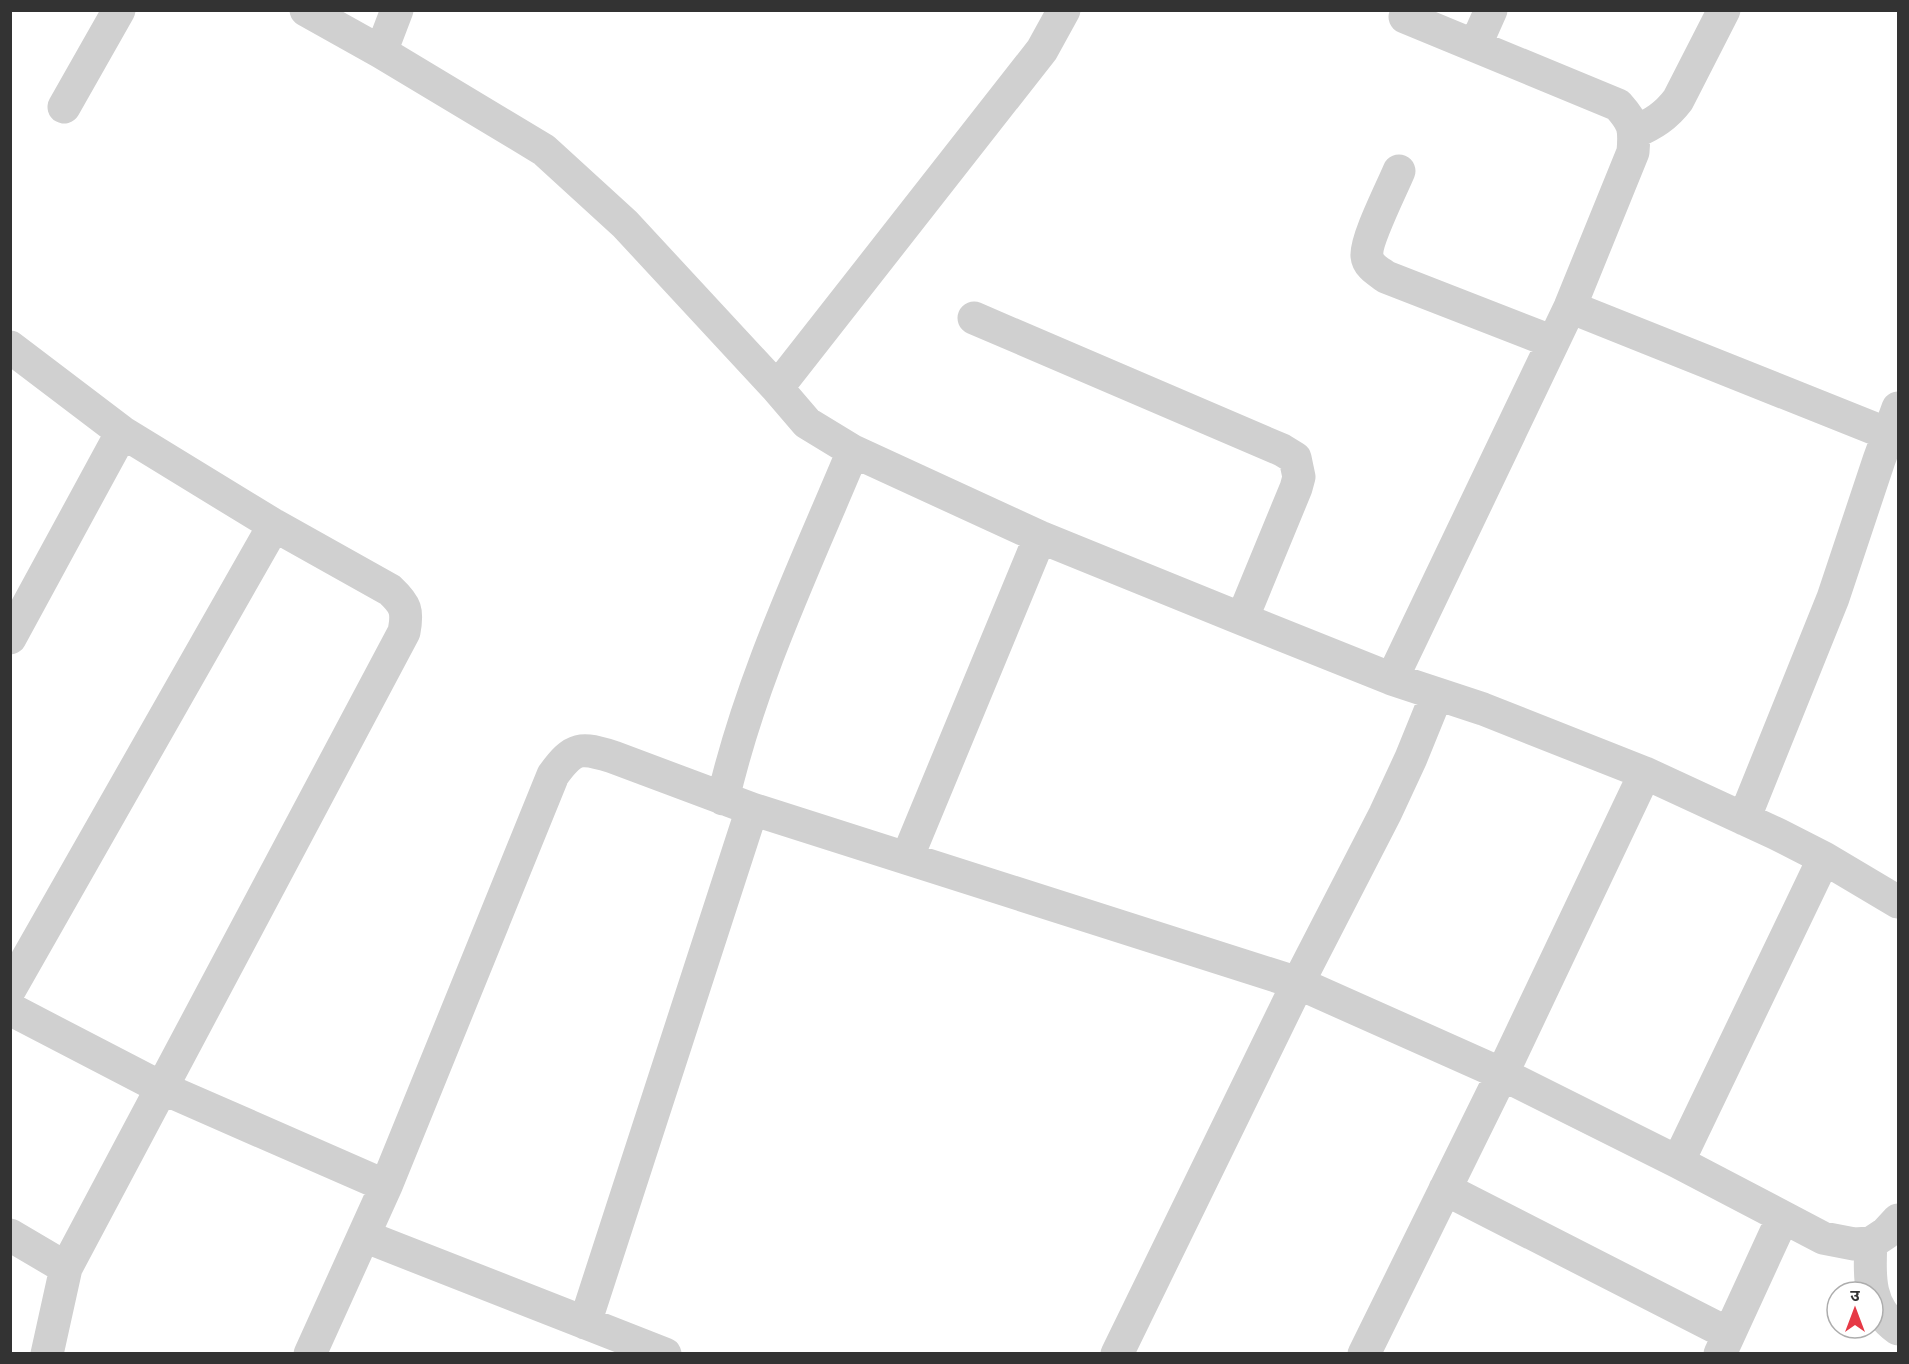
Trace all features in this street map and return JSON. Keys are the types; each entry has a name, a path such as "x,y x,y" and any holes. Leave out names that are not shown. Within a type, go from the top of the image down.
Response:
{"street":[{"path":"64,107 119,10"},
{"path":"306,10 381,52 544,150 625,224 777,387 807,423 853,451 1040,537 1392,679 1483,709 1645,773 1824,858 1899,902"},
{"path":"381,52 398,10"},
{"path":"777,387 1042,50 1064,10"},
{"path":"1475,46 1491,10"},
{"path":"1635,132 1669,113 1678,100 1724,10"},
{"path":"1392,679 1570,307 1633,152 1635,132 1631,120 1618,105 1405,17"},
{"path":"1399,171 1371,240 1367,255 1371,266 1386,277 1553,342"},
{"path":"1570,307 1893,421 1833,598 1744,819"},
{"path":"974,318 1282,450 1294,458 1299,477 1296,488 1242,619"},
{"path":"10,347 122,432 274,525 390,590 402,602 407,616 404,632 66,1268 47,1353"},
{"path":"10,638 122,432"},
{"path":"597,1336 737,804 742,726 765,664 853,451"},
{"path":"10,989 274,525"},
{"path":"907,858 1040,537"},
{"path":"1117,1353 1298,983 1385,814 1412,758 1437,694"},
{"path":"310,1353 386,1186 553,775 566,757 578,751 592,750 737,804 1298,983 1502,1074 1823,1238 1854,1244 1871,1243 1899,1220"},
{"path":"1364,1353 1502,1074 1645,773"},
{"path":"1678,1162 1824,858"},
{"path":"10,1009 162,1088 386,1186"},
{"path":"1445,1190 1725,1344 1783,1217"},
{"path":"10,1235 66,1268"},
{"path":"364,1236 597,1336 665,1353"},
{"path":"1871,1243 1869,1276 1875,1300 1888,1322 1899,1329"}]}
